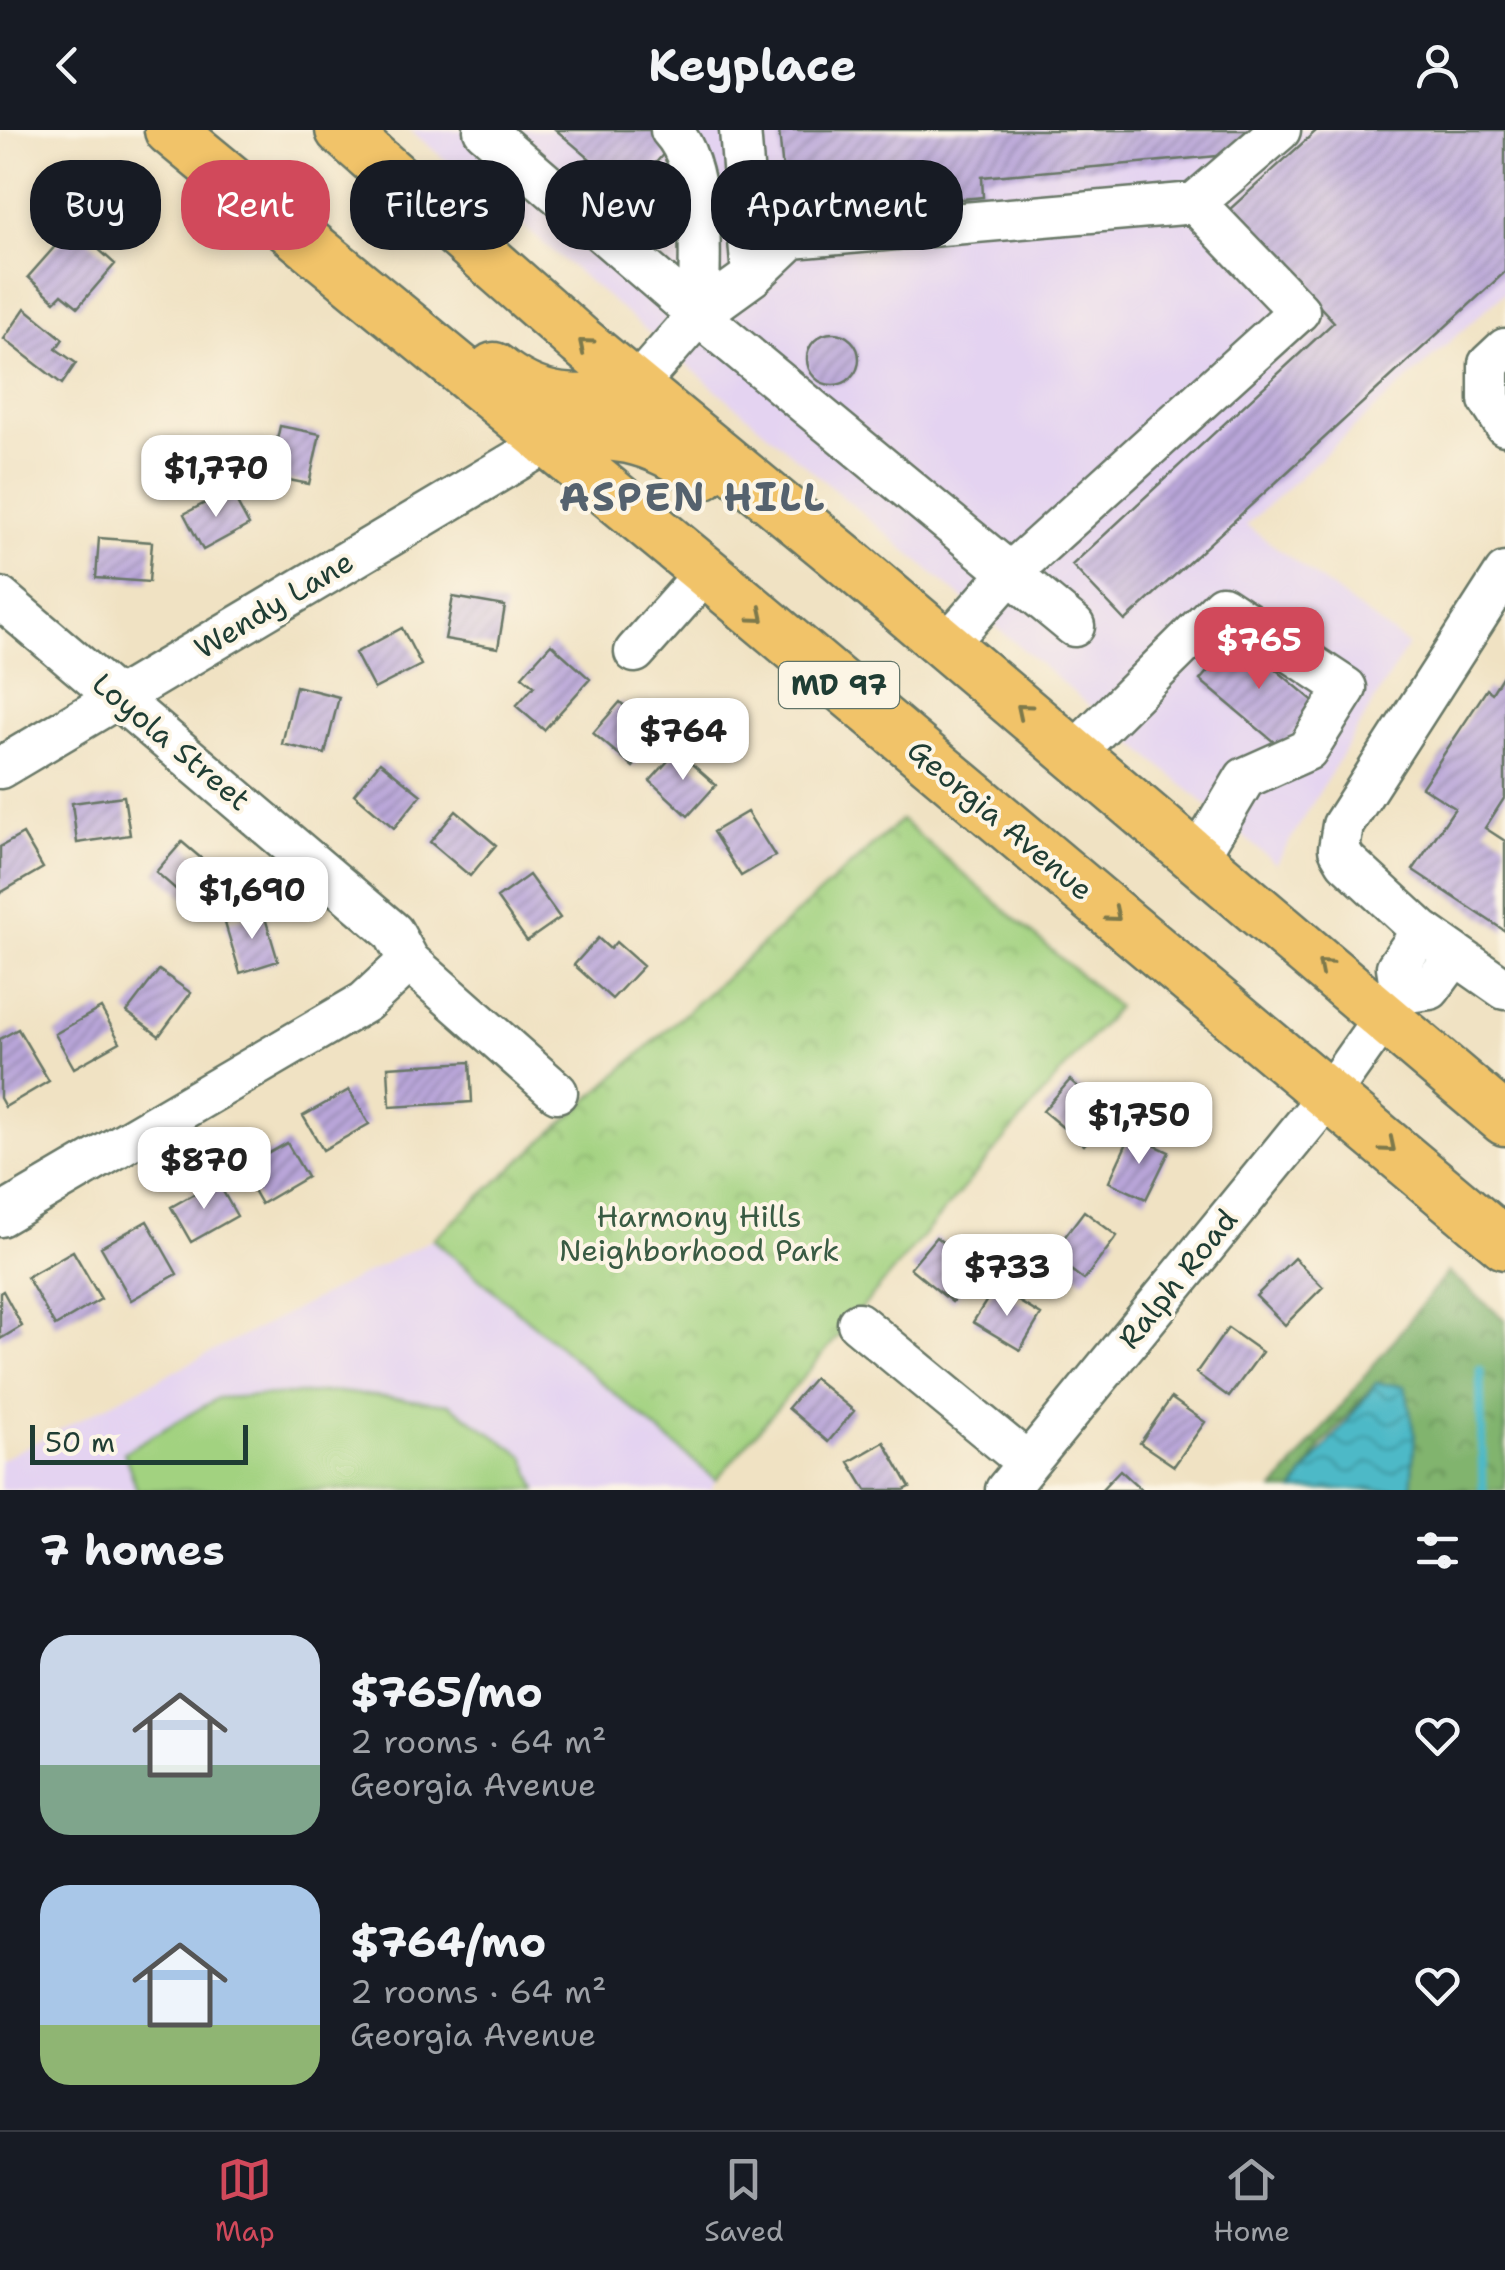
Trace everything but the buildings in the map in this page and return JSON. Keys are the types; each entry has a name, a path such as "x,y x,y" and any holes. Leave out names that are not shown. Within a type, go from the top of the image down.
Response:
{"main road":[{"name":"Georgia Avenue","path":"170,130 706,572 1505,1244"},
{"name":"MD 97","path":"341,130 634,387 1198,857 1393,1006 1505,1120"},
{"path":"357,284 397,290 512,384 540,396 603,400 634,387"},
{"path":"548,442 599,434 648,440 676,454 843,585 878,587"}],"street":[{"path":"484,130 698,315 1074,626"},
{"path":"740,130 752,276"},
{"path":"634,387 698,315 752,276 792,238 1195,203 1280,130"},
{"path":"684,140 700,256 698,315"},
{"path":"946,645 1010,573 1300,311 1195,203"},
{"path":"1505,349 1489,364 1489,400 1505,425"},
{"name":"Wendy Lane","path":"0,768 548,442"},
{"path":"635,652 706,572"},
{"path":"1505,572 1343,825 1339,849 1346,861 1422,931 1505,989"},
{"name":"Loyola Street","path":"0,598 393,932 409,961 558,1092"},
{"path":"1074,752 1222,606 1346,688 1307,750 1245,778 1198,857"},
{"path":"1393,1006 1398,967 1422,931"},
{"path":"1393,1006 1430,989 1455,955"},
{"path":"0,1216 365,1002 409,961"},
{"name":"Ralph Road","path":"1017,1476 1329,1095 1393,1006"},
{"path":"858,1324 1017,1476"}],"shaded area":[{"path":"410,130 1505,130 1505,292 1246,525 1408,645 1276,864 552,250 691,250 691,160 545,160 545,244 525,227 525,160 445,160"},
{"path":"433,1239 716,1480 710,1490 0,1490 0,1460"}],"green space":[{"name":"Harmony Hills Neighborhood Park","path":"901,820 1117,1007 716,1480 433,1239"},
{"path":"1448,1272 1505,1320 1505,1490 1411,1490 1415,1434 1376,1383 1322,1445 1294,1490 1274,1490"},
{"path":"339,1392 449,1404 525,1457 537,1490 137,1490 124,1452 218,1398"}],"water":[{"path":"1376,1383 1405,1386 1415,1434 1411,1490 1294,1490 1314,1462"}],"waterway":[{"path":"1480,1370 1483,1490"}],"district":[{"name":"ASPEN HILL","path":"693,497"}]}
